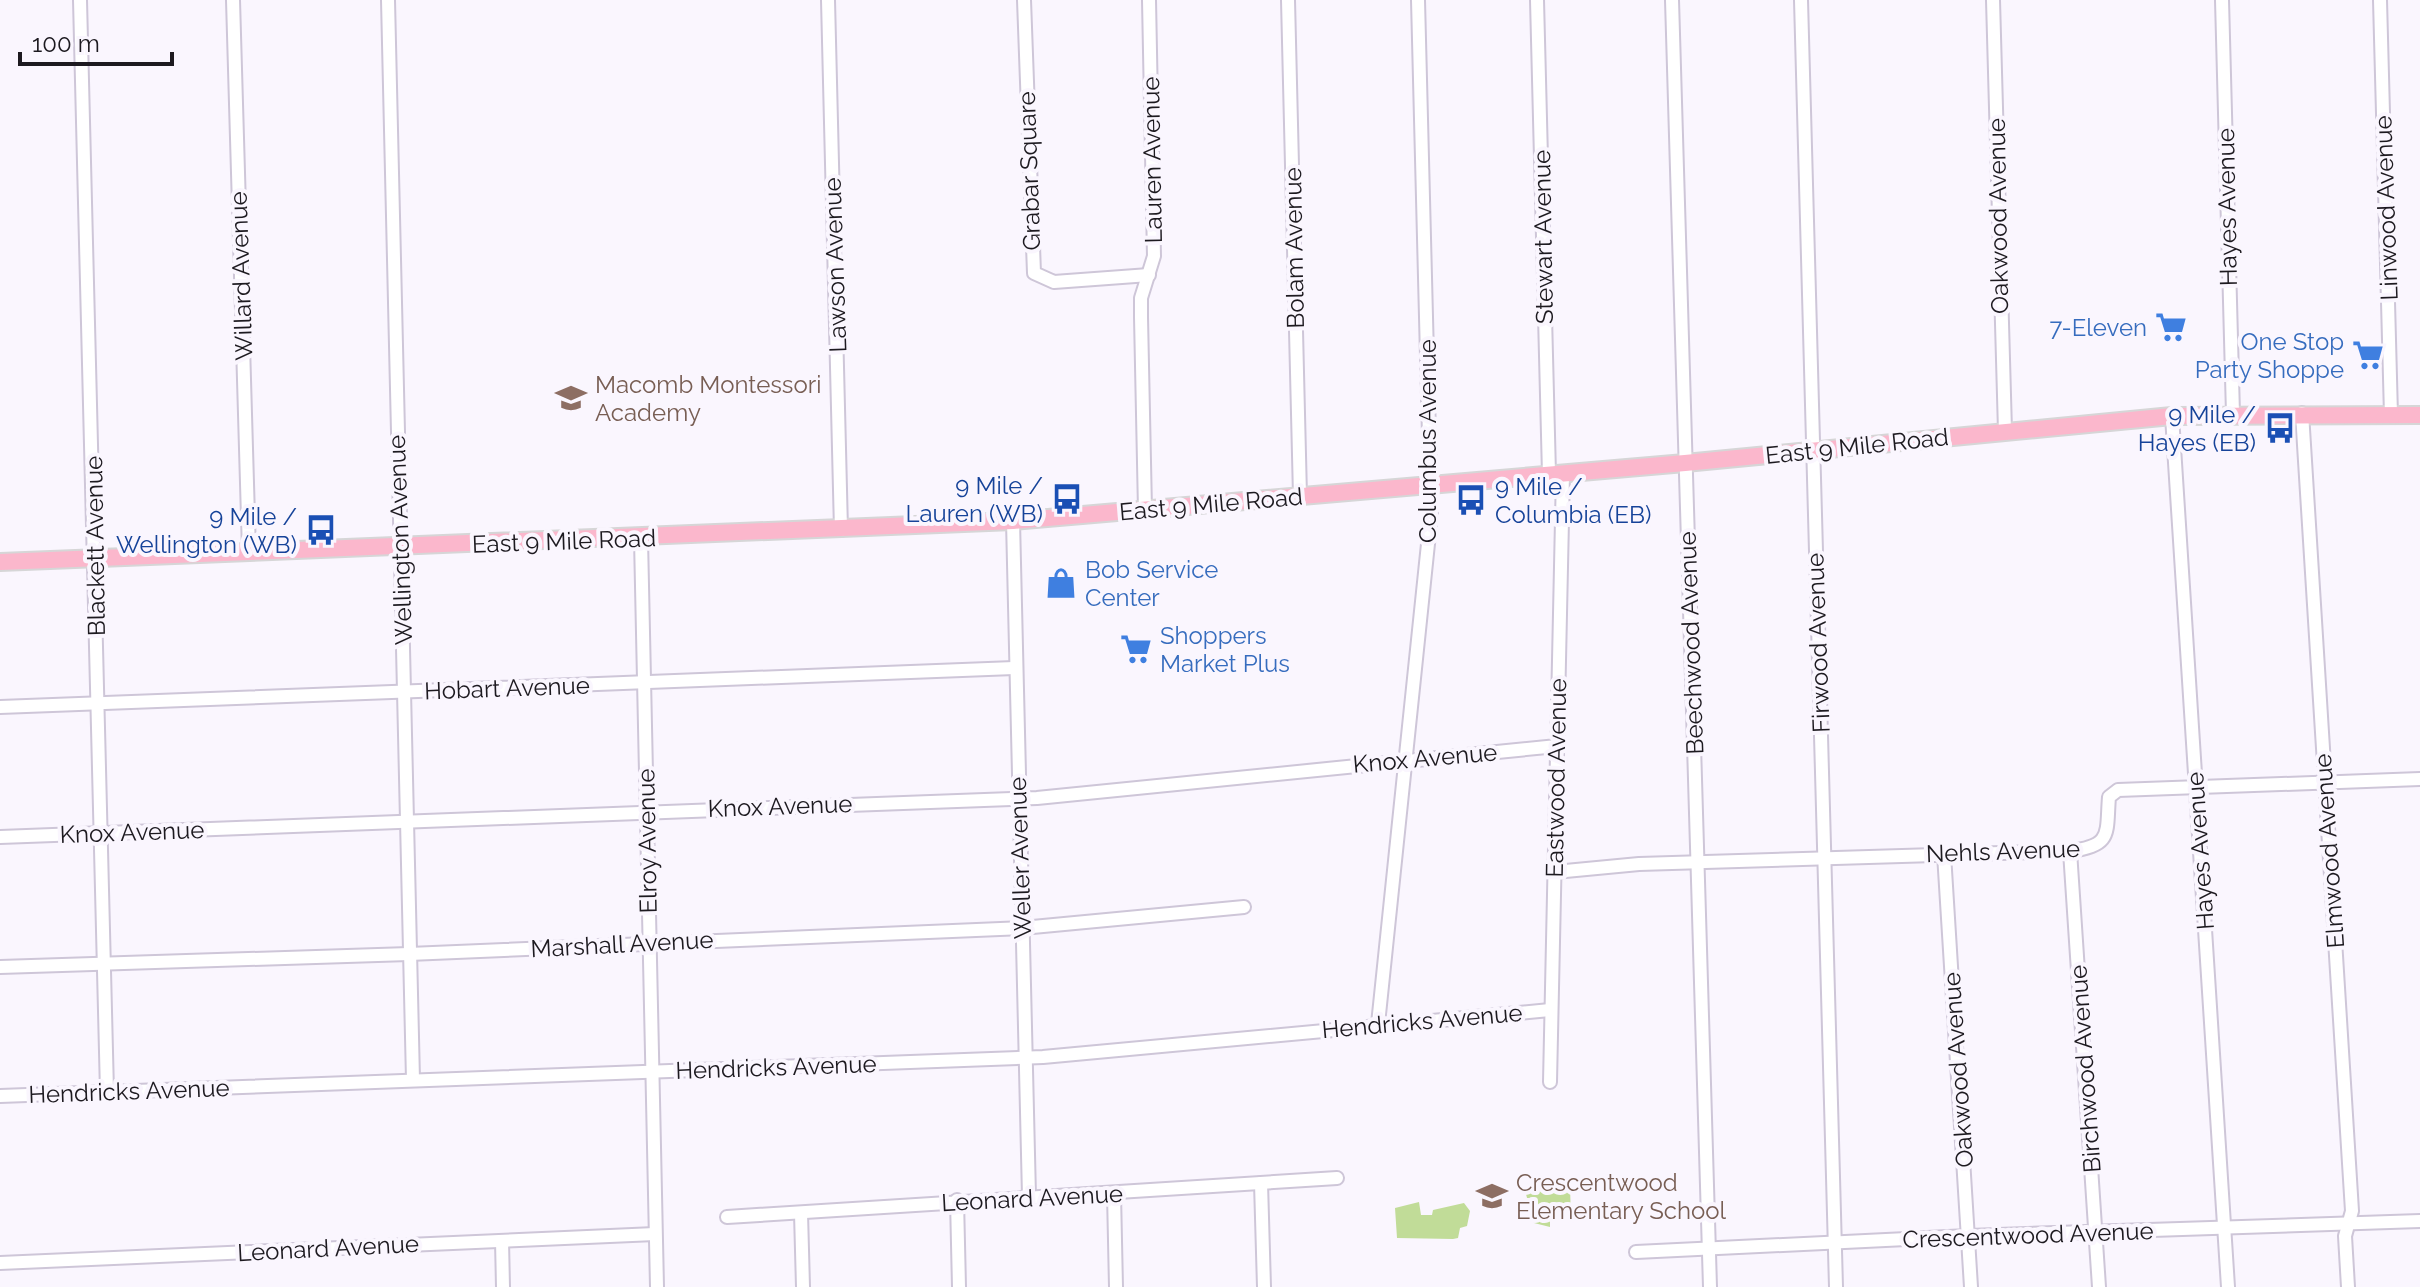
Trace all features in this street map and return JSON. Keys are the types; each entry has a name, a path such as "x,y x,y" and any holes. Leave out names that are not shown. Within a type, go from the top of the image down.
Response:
{"main road":[{"name":"East 9 Mile Road","path":"0,562 641,539 1013,521 1685,463 2172,416 2302,413 2420,415"}],"street":[{"name":"Blackett Avenue","path":"80,0 107,1092"},
{"name":"Willard Avenue","path":"233,0 249,552"},
{"name":"Wellington Avenue","path":"388,0 413,1080"},
{"name":"Lawson Avenue","path":"828,0 841,530"},
{"name":"Grabar Square","path":"1024,0 1034,273 1054,282 1149,275"},
{"name":"Lauren Avenue","path":"1145,510 1141,298 1154,256 1149,0"},
{"name":"Bolam Avenue","path":"1288,0 1300,496"},
{"name":"Columbus Avenue","path":"1378,1024 1430,530 1418,0"},
{"name":"Stewart Avenue","path":"1537,0 1556,474"},
{"name":"Beechwood Avenue","path":"1672,0 1710,1287"},
{"name":"Firwood Avenue","path":"1801,0 1836,1287"},
{"name":"Oakwood Avenue","path":"1993,0 2005,431"},
{"name":"Hayes Avenue","path":"2222,0 2233,414"},
{"name":"Linwood Avenue","path":"2380,0 2391,415"},
{"name":"Elmwood Avenue","path":"2302,413 2352,1211 2347,1224 2348,1287"},
{"name":"Hayes Avenue","path":"2172,416 2228,1287"},
{"name":"Eastwood Avenue","path":"1550,1082 1557,746 1556,474"},
{"name":"Weller Avenue","path":"1013,521 1014,668 1029,1196"},
{"name":"Elroy Avenue","path":"641,539 657,1287"},
{"name":"Hobart Avenue","path":"0,707 1014,668"},
{"name":"Knox Avenue","path":"0,837 1018,798 1557,746"},
{"name":"Nehls Avenue","path":"1555,872 1639,864 2090,849 2108,832 2109,797 2118,790 2420,779"},
{"name":"Birchwood Avenue","path":"2070,851 2099,1287"},
{"name":"Oakwood Avenue","path":"1944,854 1971,1287"},
{"name":"Marshall Avenue","path":"0,967 409,954 1022,928 1244,907"},
{"name":"Hendricks Avenue","path":"0,1096 1025,1057 1550,1010"},
{"name":"Leonard Avenue","path":"727,1217 880,1210 957,1200 1114,1194 1337,1178"},
{"path":"1261,1183 1264,1287"},
{"path":"1114,1194 1116,1287"},
{"path":"957,1200 959,1287"},
{"path":"801,1213 803,1287"},
{"name":"Crescentwood Avenue","path":"1636,1252 1968,1236 2420,1221"},
{"name":"Leonard Avenue","path":"0,1263 655,1234"},
{"path":"502,1241 503,1287"}],"green space":[{"path":"1570,1186 1571,1220 1550,1221 1550,1227 1534,1223 1524,1187"},
{"path":"1419,1202 1421,1215 1432,1215 1433,1210 1464,1203 1470,1211 1467,1226 1460,1228 1458,1238 1453,1239 1397,1238 1395,1208"}],"place":[{"name":"7-Eleven","path":"2171,327"},
{"name":"One Stop Party Shoppe","path":"2368,355"},
{"name":"Macomb Montessori Academy","path":"571,398"},
{"name":"9 Mile / Hayes (EB)","path":"2280,428"},
{"name":"9 Mile / Lauren (WB)","path":"1067,499"},
{"name":"9 Mile / Columbia (EB)","path":"1471,500"},
{"name":"9 Mile / Wellington (WB)","path":"321,530"},
{"name":"Bob Service Center","path":"1061,583"},
{"name":"Shoppers Market Plus","path":"1136,649"},
{"name":"Crescentwood Elementary School","path":"1492,1196"}]}
